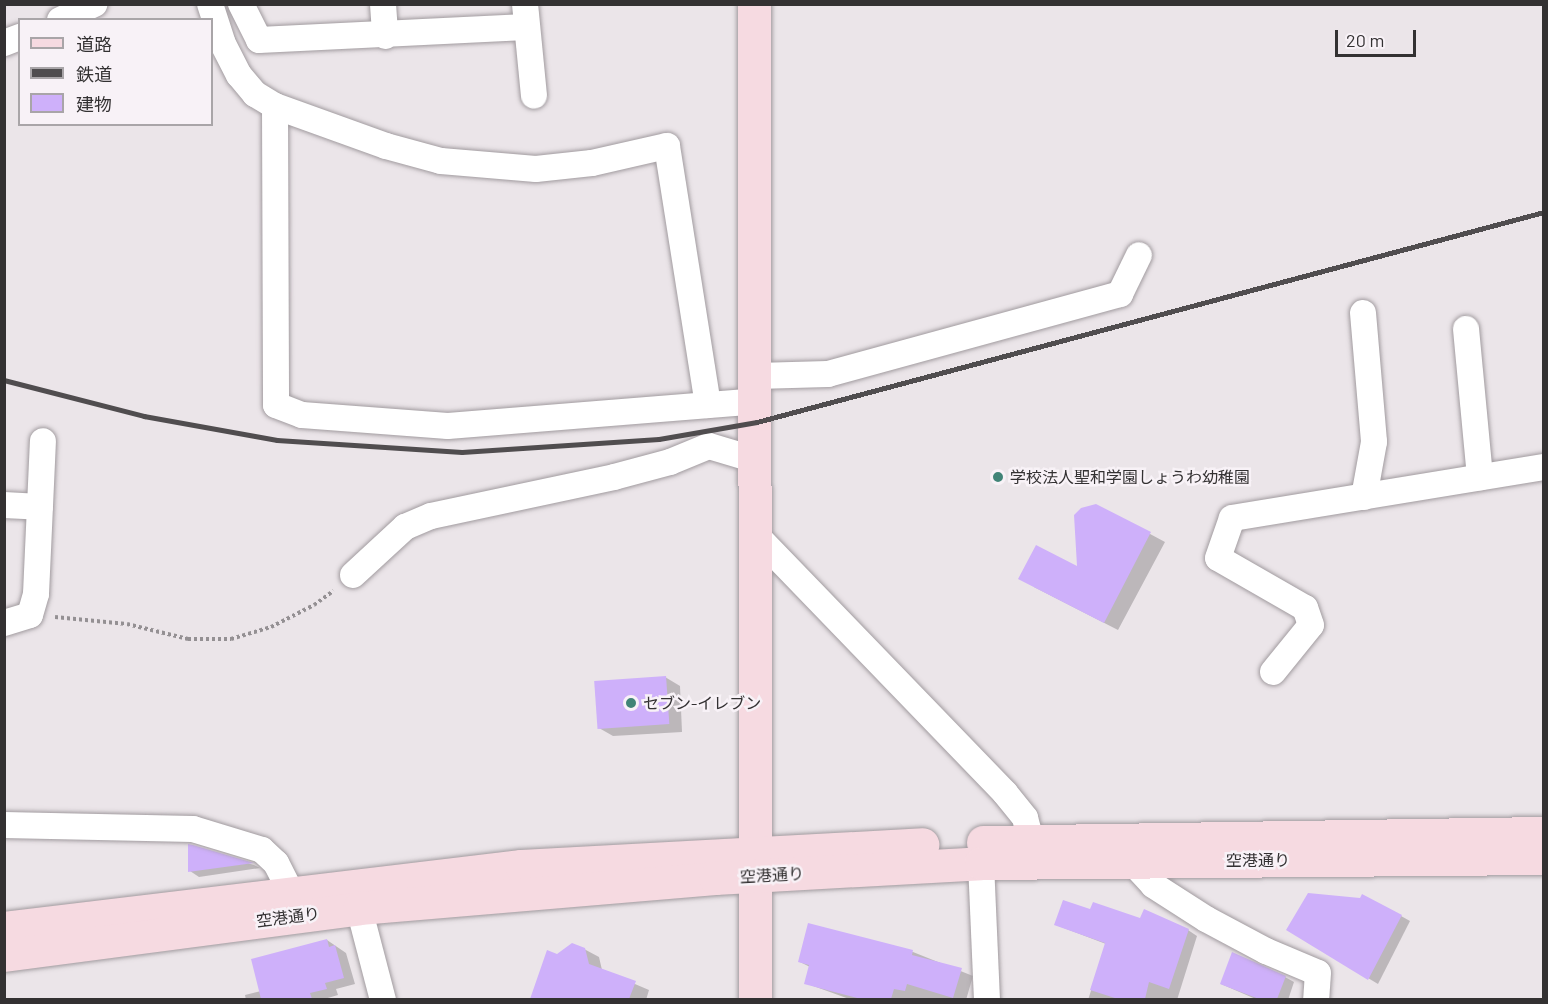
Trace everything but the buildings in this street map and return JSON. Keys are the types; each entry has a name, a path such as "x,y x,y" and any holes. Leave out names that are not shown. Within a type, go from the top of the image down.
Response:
{"street":[{"path":"64,18 94,4"},
{"path":"210,4 222,42 239,75 255,94 275,106 386,146 441,161 489,167 536,169 592,163 667,146 708,405"},
{"path":"241,4 258,40 385,36 526,16 534,96"},
{"path":"383,4 385,36"},
{"path":"754,4 755,999"},
{"path":"275,106 276,405 302,415 448,426 708,405 756,388 828,374 1120,294 1139,255"},
{"path":"1363,312 1374,442 1364,497"},
{"path":"1466,329 1480,477"},
{"path":"4,623 30,615 36,594 43,441"},
{"path":"353,575 405,527 431,516 614,477 670,462 709,446 756,460"},
{"path":"1274,672 1311,625 1305,608 1218,558 1232,518 1544,467"},
{"path":"4,505 40,507"},
{"path":"756,535 1005,793 1025,818 1031,840"},
{"path":"4,825 193,829 262,850 276,863 290,891"},
{"name":"空港通り","path":"4,955 360,908 755,863 1031,840 1544,833"},
{"name":"空港通り","path":"4,928 290,891 522,866 1544,858"},
{"path":"1131,861 1153,885 1206,919 1266,951 1318,973 1316,999"},
{"path":"981,864 987,999"},
{"path":"360,908 383,999"}],"path":[{"path":"30,615 127,624 188,639 231,639 271,627 314,605 353,575"}],"railway":[{"path":"4,380 144,416 277,440 462,452 659,439 757,422 1544,212"}],"place":[{"name":"学校法人聖和学園しょうわ幼稚園","path":"998,477"},
{"name":"セブン-イレブン","path":"631,703"}]}
